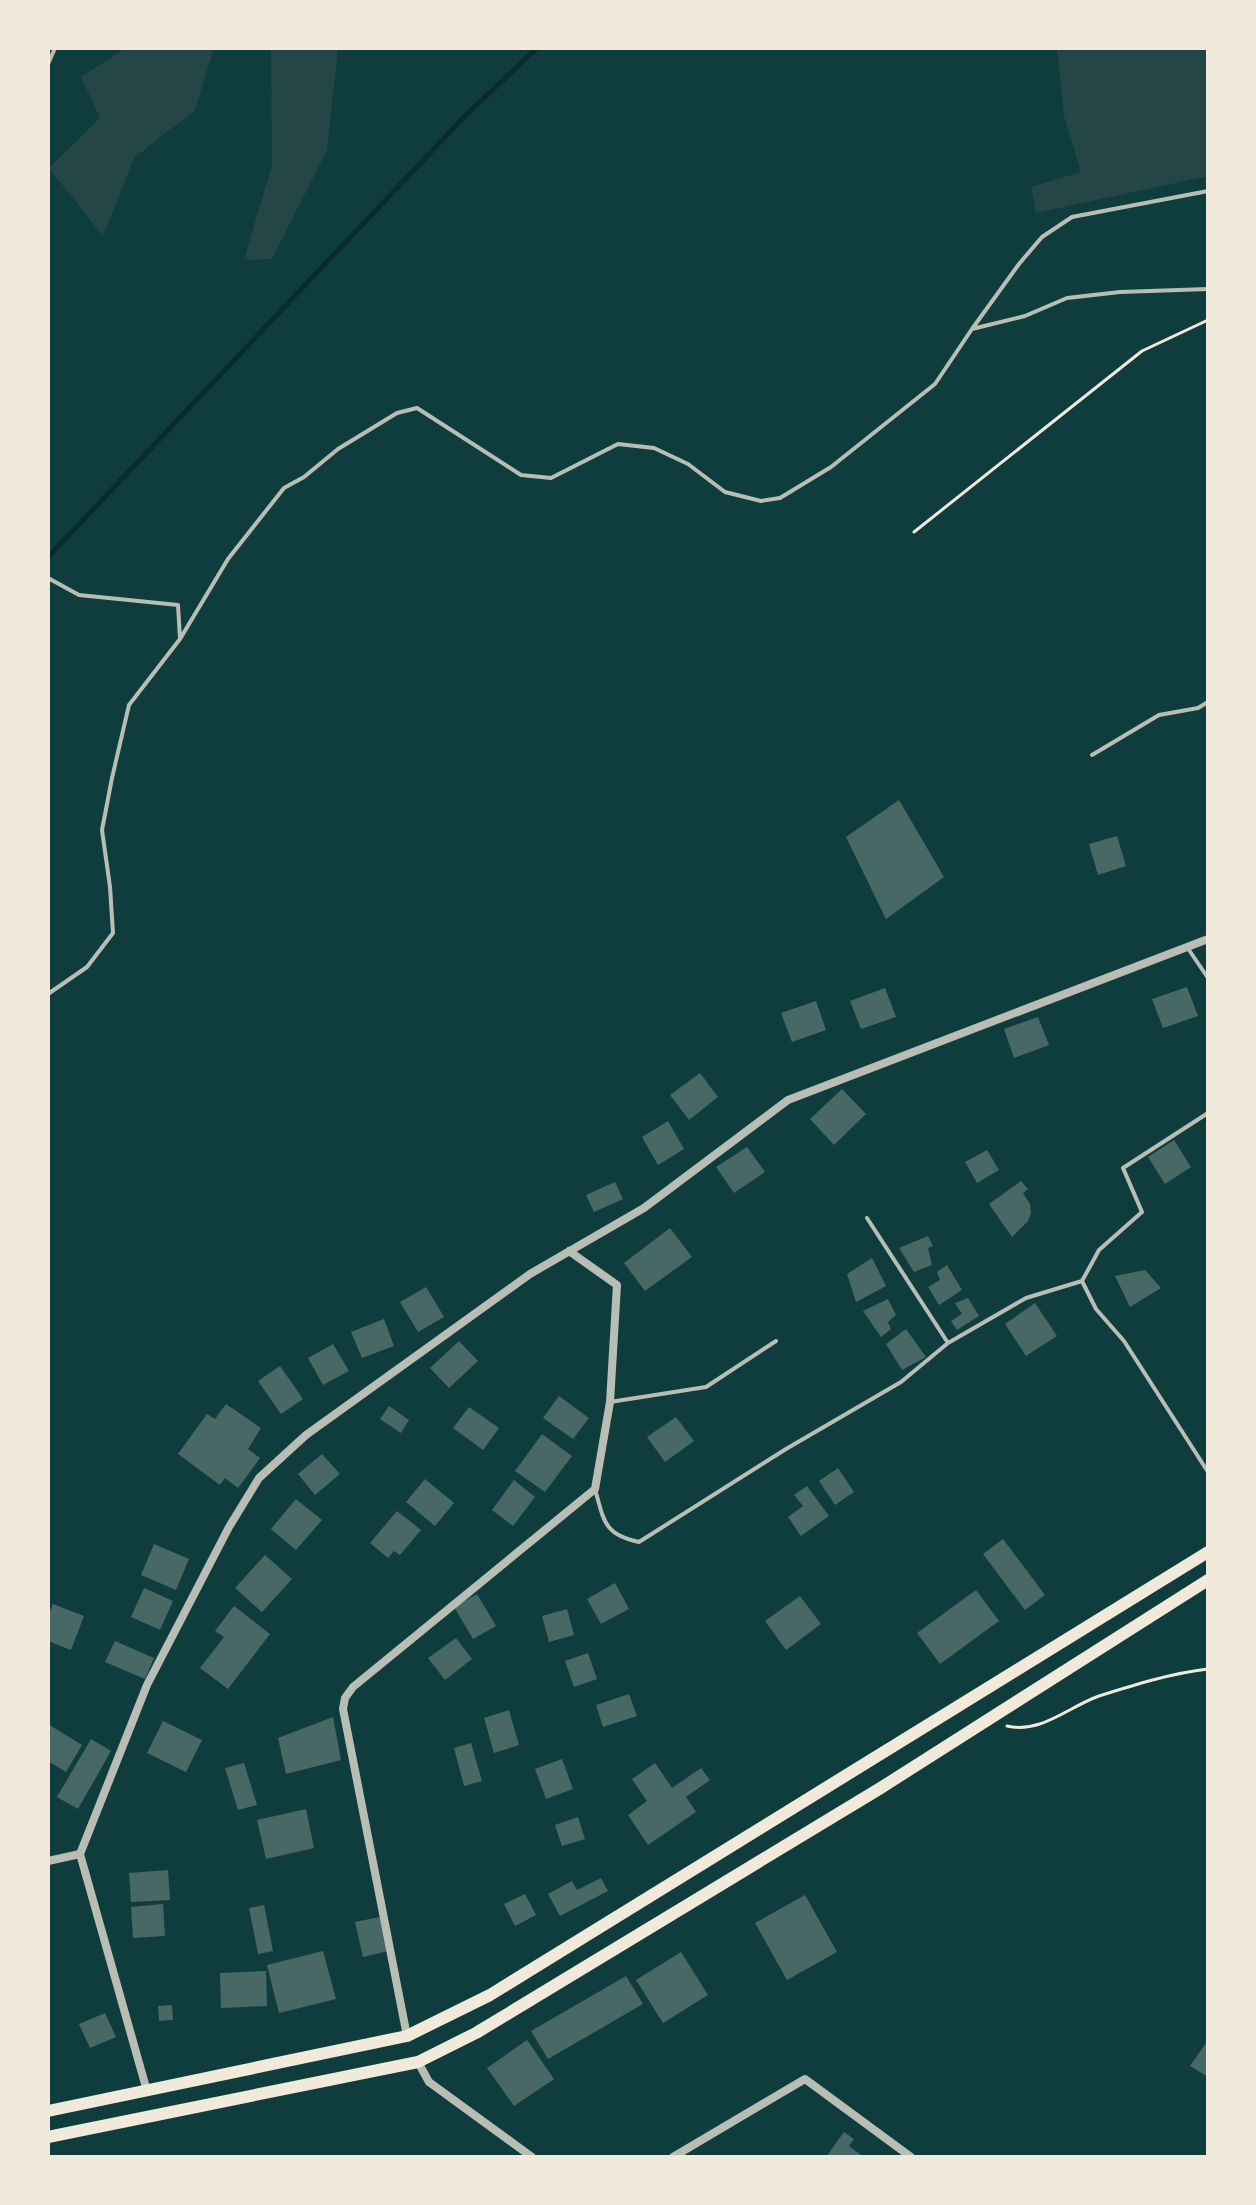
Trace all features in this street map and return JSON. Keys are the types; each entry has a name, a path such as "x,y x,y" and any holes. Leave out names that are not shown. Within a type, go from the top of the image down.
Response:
{"main road":[{"path":"48,2111 407,2036 490,1995 1208,1552"},
{"path":"48,2137 418,2062 490,2025 879,1789 1208,1580"},
{"path":"1095,1622 1107,1643"},
{"path":"147,2091 151,2117"}],"street":[{"path":"147,2091 80,1854 147,1685 229,1527 259,1478 306,1435 530,1274 644,1208 788,1100 1208,939"},
{"path":"407,2036 343,1709 345,1698 353,1687 595,1489 610,1402 617,1285 569,1251"},
{"path":"48,1861 80,1854"},
{"path":"418,2062 429,2082 532,2157"},
{"path":"673,2157 805,2079 911,2157"}],"lane":[{"path":"48,64 55,48"},
{"path":"48,994 87,967 113,933 102,830 129,705 180,639 228,559 284,488 304,477 338,449 397,413 417,408 521,475 551,478 618,444 654,448 688,464 725,492 761,501 780,498 831,467 935,384 1019,264 1042,237 1072,217 1208,191"},
{"path":"972,329 1025,316 1067,298 1120,292 1208,289"},
{"path":"48,484 48,516"},
{"path":"48,578 79,595 178,605 180,639"},
{"path":"1092,755 1159,715 1198,708 1208,702"},
{"path":"1187,947 1208,978"},
{"path":"595,1489 604,1523 623,1539 639,1542 786,1449 901,1382 948,1343 1026,1298 1082,1281 1099,1250 1142,1212 1123,1168 1208,1113"},
{"path":"867,1218 948,1343"},
{"path":"1082,1281 1096,1309 1124,1341 1208,1472"},
{"path":"610,1402 706,1387 776,1341"}],"path":[{"path":"914,532 1142,351 1208,320"},
{"path":"983,1721 1017,1728 1042,1724 1096,1698 1189,1671 1208,1669"}],"shaded area":[{"path":"126,48 214,48 195,110 134,158 103,236 49,168 100,118 81,77"},
{"path":"271,48 338,48 327,150 272,259 244,260 272,165"},
{"path":"1057,48 1208,48 1208,176 1036,213 1031,187 1081,172 1064,116"}],"building":[{"path":"899,800 944,877 886,919 846,837"},
{"path":"1117,836 1126,866 1098,875 1089,844"},
{"path":"1187,987 1198,1016 1163,1028 1152,999"},
{"path":"885,988 896,1017 861,1029 850,1001"},
{"path":"816,1001 826,1030 792,1042 781,1013"},
{"path":"1038,1017 1049,1045 1014,1058 1004,1029"},
{"path":"700,1073 718,1097 689,1120 670,1095"},
{"path":"842,1089 866,1114 834,1145 810,1119"},
{"path":"668,1121 684,1149 658,1165 642,1137"},
{"path":"1174,1140 1191,1167 1165,1184 1148,1157"},
{"path":"747,1147 765,1172 734,1193 716,1167"},
{"path":"987,1150 999,1170 977,1183 965,1162"},
{"path":"1021,1181 1028,1189 1023,1193 1030,1204 1031,1213 1028,1221 1012,1237 989,1204"},
{"path":"615,1182 623,1199 594,1212 586,1195"},
{"path":"670,1228 692,1257 645,1291 624,1263"},
{"path":"928,1236 933,1246 928,1248 932,1265 914,1272 899,1248"},
{"path":"872,1258 886,1286 856,1302 847,1274"},
{"path":"947,1265 962,1290 939,1305 928,1287 940,1280 937,1272"},
{"path":"1145,1270 1161,1288 1130,1307 1115,1276"},
{"path":"426,1287 444,1317 418,1332 400,1302"},
{"path":"968,1298 979,1316 957,1330 951,1321 962,1314 955,1303"},
{"path":"888,1299 896,1315 888,1322 891,1329 881,1337 863,1311"},
{"path":"1035,1303 1057,1336 1026,1356 1005,1324"},
{"path":"384,1319 394,1346 362,1358 351,1332"},
{"path":"906,1329 926,1357 902,1370 886,1344"},
{"path":"459,1341 478,1361 449,1388 430,1368"},
{"path":"333,1344 349,1371 323,1385 308,1358"},
{"path":"280,1366 303,1399 281,1414 258,1381"},
{"path":"559,1396 589,1418 573,1439 543,1418"},
{"path":"226,1404 261,1428 248,1449 260,1458 238,1488 225,1478 220,1485 178,1454 207,1414 215,1419"},
{"path":"389,1406 409,1420 401,1433 380,1419"},
{"path":"469,1407 499,1428 483,1450 453,1428"},
{"path":"676,1417 694,1441 665,1462 647,1437"},
{"path":"542,1434 572,1456 545,1492 515,1471"},
{"path":"322,1454 340,1474 315,1495 298,1474"},
{"path":"838,1468 854,1492 835,1505 819,1481"},
{"path":"425,1479 454,1503 435,1526 406,1502"},
{"path":"514,1480 535,1497 513,1526 492,1510"},
{"path":"807,1486 829,1516 801,1536 788,1517 803,1506 794,1495"},
{"path":"296,1499 322,1520 296,1550 271,1529"},
{"path":"397,1511 421,1530 400,1555 394,1551 388,1558 370,1543"},
{"path":"1003,1539 1045,1595 1025,1610 983,1554"},
{"path":"154,1544 189,1559 176,1590 141,1575"},
{"path":"265,1555 292,1579 262,1612 235,1588"},
{"path":"615,1583 629,1609 601,1624 587,1599"},
{"path":"144,1588 173,1601 160,1630 131,1617"},
{"path":"976,1590 999,1621 940,1664 917,1633"},
{"path":"477,1594 496,1626 473,1639 454,1607"},
{"path":"800,1596 821,1624 786,1650 765,1621"},
{"path":"53,1604 84,1616 71,1650 48,1641 48,1616"},
{"path":"234,1606 270,1634 228,1689 200,1668 224,1637 215,1631"},
{"path":"567,1609 574,1635 549,1642 542,1616"},
{"path":"456,1638 472,1659 445,1680 428,1658"},
{"path":"115,1641 154,1658 145,1679 105,1662"},
{"path":"588,1653 597,1679 574,1687 565,1661"},
{"path":"629,1694 637,1716 603,1727 596,1705"},
{"path":"509,1710 519,1745 494,1753 484,1718"},
{"path":"333,1717 341,1760 286,1774 278,1738"},
{"path":"163,1721 202,1740 186,1772 147,1753"},
{"path":"48,1724 82,1745 66,1772 48,1761"},
{"path":"91,1739 111,1751 78,1809 57,1797"},
{"path":"471,1743 482,1781 464,1786 454,1748"},
{"path":"562,1759 573,1789 546,1799 535,1769"},
{"path":"244,1763 257,1805 238,1810 225,1768"},
{"path":"655,1763 672,1788 701,1768 710,1780 686,1797 696,1812 648,1845 628,1815 647,1801 632,1779"},
{"path":"306,1809 314,1848 266,1859 257,1820"},
{"path":"578,1817 585,1839 562,1846 555,1825"},
{"path":"168,1870 170,1900 131,1902 129,1873"},
{"path":"601,1878 608,1891 560,1916 548,1894 572,1881 577,1890"},
{"path":"525,1894 536,1915 515,1926 504,1904"},
{"path":"805,1895 837,1952 787,1980 755,1923"},
{"path":"163,1904 165,1936 133,1938 131,1907"},
{"path":"264,1905 273,1951 258,1954 249,1908"},
{"path":"380,1917 388,1951 363,1957 355,1922"},
{"path":"323,1951 336,1999 279,2013 267,1965"},
{"path":"681,1952 708,1995 663,2023 636,1980"},
{"path":"266,1971 267,2006 221,2008 220,1973"},
{"path":"626,1976 643,2004 548,2059 531,2031"},
{"path":"172,2005 173,2020 159,2021 158,2006"},
{"path":"105,2013 116,2037 90,2048 79,2024"},
{"path":"527,2040 554,2079 514,2106 487,2068"},
{"path":"1208,2040 1208,2077 1190,2066"},
{"path":"844,2132 854,2139 849,2146 861,2155 826,2157"}],"waterway":[{"path":"48,557 465,116 537,48"}]}
